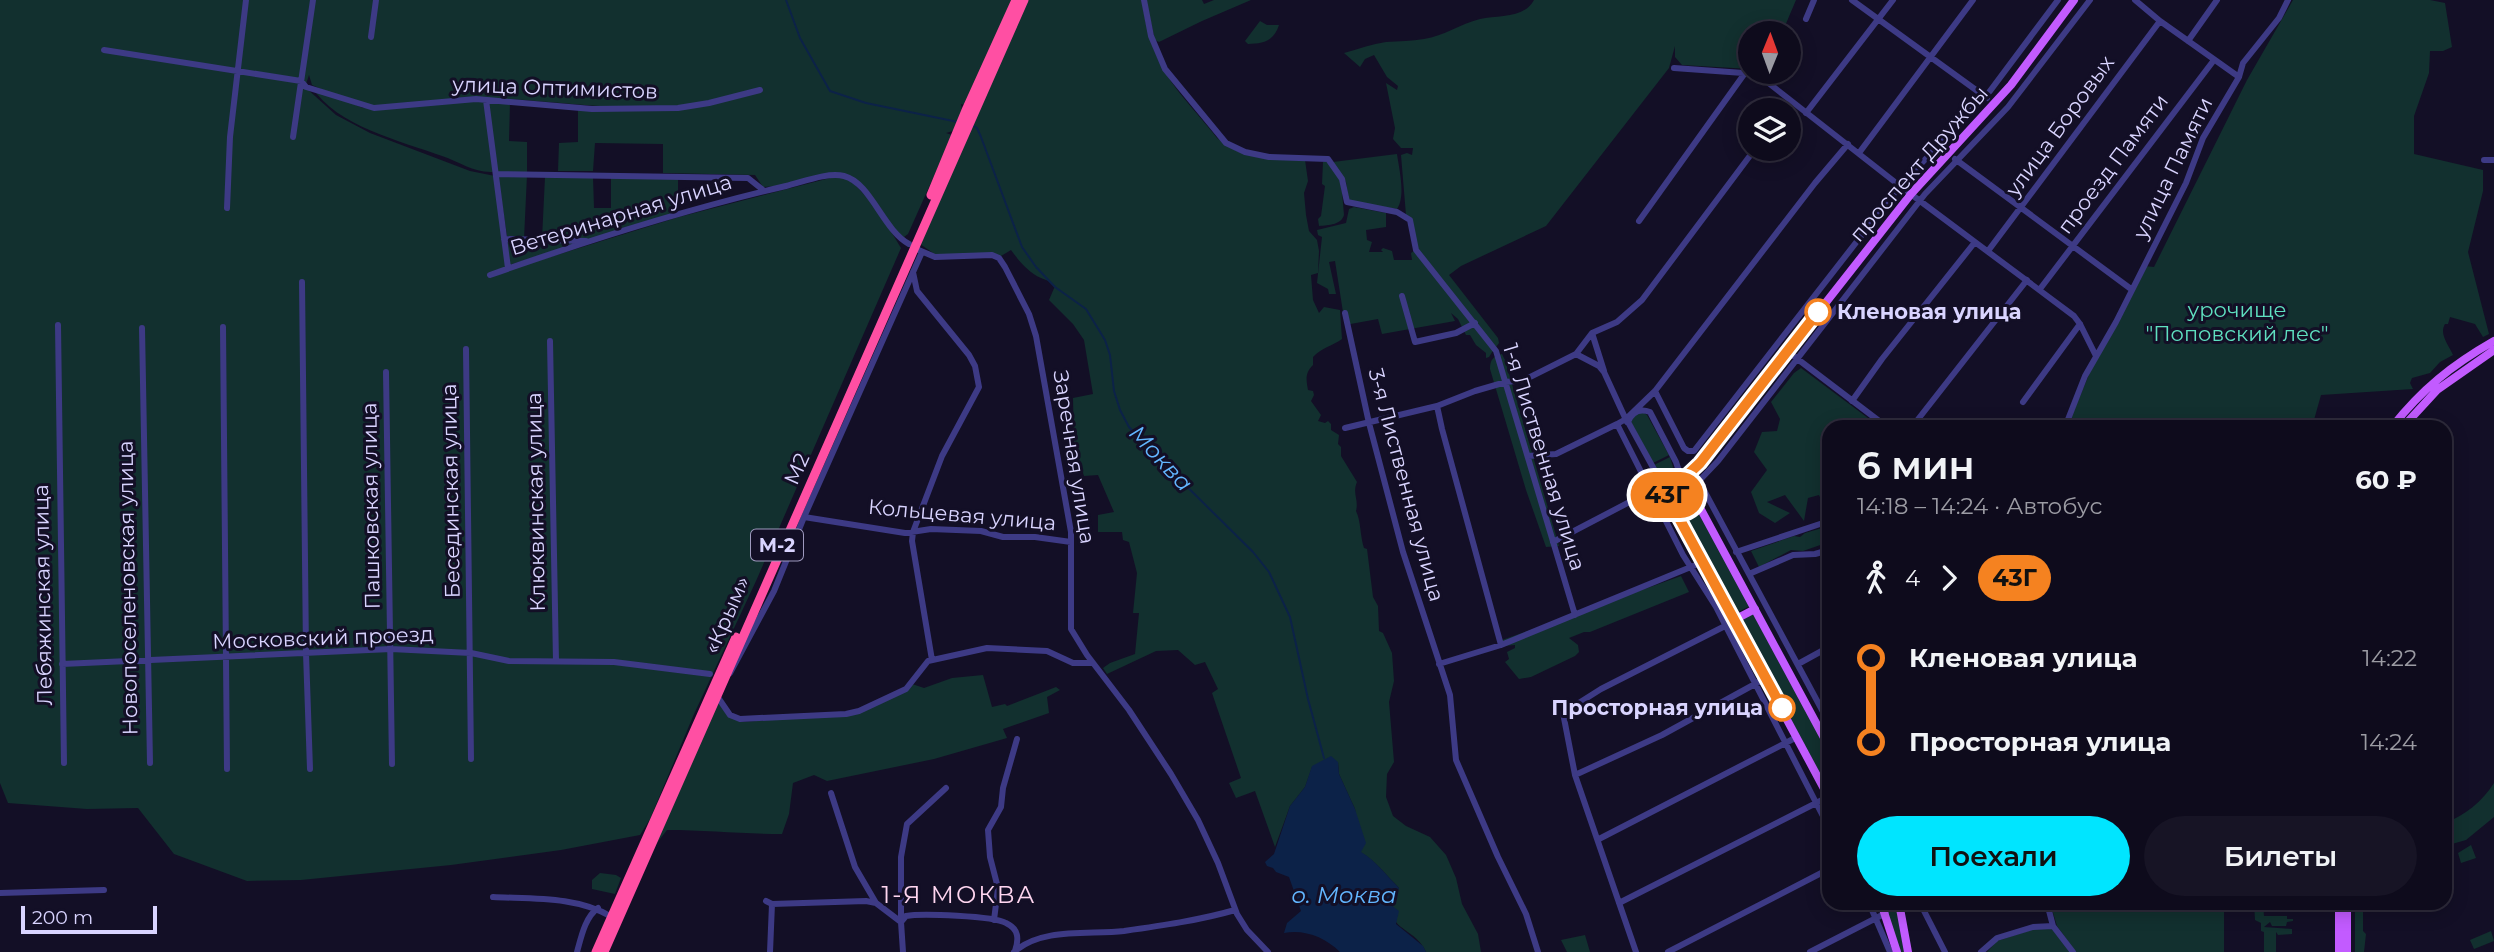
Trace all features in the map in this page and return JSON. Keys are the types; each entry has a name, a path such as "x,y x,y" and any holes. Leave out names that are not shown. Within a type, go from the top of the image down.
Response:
{"highway":[{"name":"«Крым»","path":"596,952 1016,0"},
{"name":"М2","path":"604,952 1024,0"}],"main road":[{"name":"проспект Дружбы","path":"1682,480 1693,471 1910,194 1995,104 2074,0"},
{"path":"2398,420 2431,383 2494,341"},
{"path":"2409,420 2437,390 2494,350"},
{"path":"1670,501 1684,503 1689,498 1689,477 1693,471"},
{"path":"1822,734 1690,488 1682,480 1675,480 1664,488 1670,501 1822,784"},
{"path":"1734,620 1755,609"},
{"path":"1884,910 1897,952"},
{"path":"1900,910 1908,952"},
{"path":"2339,910 2339,952"},
{"path":"2347,910 2347,952"}],"street":[{"path":"227,208 237,70 246,0"},
{"path":"293,137 313,0"},
{"path":"371,37 376,0"},
{"name":"1-я Лиственная улица","path":"1144,0 1151,36 1165,69 1218,136 1235,148 1257,155 1328,159 1342,179 1347,202 1397,212 1410,220 1416,250 1496,351 1574,615"},
{"path":"1806,19 1814,0"},
{"path":"1853,0 1995,104"},
{"path":"1806,113 1892,0"},
{"path":"1859,153 1973,0"},
{"path":"1656,391 1684,448 1694,451 1900,186 1985,96 2058,0"},
{"path":"1699,481 1718,461 1920,201 2008,107 2090,0"},
{"path":"2188,41 2217,0"},
{"name":"улица Памяти","path":"2068,420 2085,376 2186,183 2203,138 2239,77 2244,63 2279,18 2288,0"},
{"path":"2140,1 2160,21 2239,77"},
{"name":"улица Боровых","path":"1988,251 2160,21"},
{"name":"улица Оптимистов","path":"104,50 301,81 306,86 374,108 477,99 592,109 678,108 760,90"},
{"name":"проезд Памяти","path":"2040,289 2214,60"},
{"path":"1674,68 1738,73"},
{"path":"1639,221 1738,83"},
{"path":"1770,84 1788,98"},
{"path":"486,100 508,268"},
{"path":"1801,109 1910,194 2040,289 2080,324 2096,356"},
{"path":"1528,456 1556,454 1627,421 1656,391 1815,183 1848,144"},
{"path":"1948,154 2132,289"},
{"path":"2484,160 2494,160"},
{"path":"1345,428 1437,406 1475,391 1532,377 1576,354 1592,333 1617,323 1642,300 1746,161"},
{"path":"496,174 748,178 763,190"},
{"name":"Ветеринарная улица","path":"490,275 763,190 830,176 846,176 864,191 899,239 915,248"},
{"path":"504,239 594,241"},
{"path":"1852,401 1975,242"},
{"path":"724,680 735,667 774,591 912,272 915,248"},
{"name":"Заречная улица","path":"915,248 935,257 992,255 999,258 1006,267 1029,314 1036,336 1071,542 1070,629 1129,710 1198,820 1236,910 1247,930 1268,952"},
{"path":"912,272 917,291 969,355 975,366 979,387 942,456 913,532 915,566 932,660"},
{"path":"1917,420 2027,280"},
{"path":"302,282 310,769"},
{"path":"1402,296 1415,342 1456,333 1475,323"},
{"name":"3-я Лиственная улица","path":"1345,313 1369,423 1403,552 1448,688 1456,760 1526,914 1538,952"},
{"path":"2023,402 2080,324"},
{"name":"Лебяжинская улица","path":"58,325 57,428 64,763"},
{"path":"223,327 226,769"},
{"name":"Новопоселеновская улица","path":"142,328 150,763"},
{"path":"1553,542 1664,488 1604,372 1592,333"},
{"name":"Клюквинская улица","path":"550,341 556,661"},
{"name":"Бесединская улица","path":"466,349 471,759"},
{"path":"1787,351 1878,420"},
{"path":"1576,354 1604,372"},
{"name":"Пашковская улица","path":"386,372 392,764"},
{"path":"1437,406 1441,429 1502,645"},
{"path":"1627,421 1635,412 1643,409 1650,412 1676,462 1682,480"},
{"path":"1617,424 1822,815"},
{"path":"1693,471 1822,709"},
{"name":"Кольцевая улица","path":"804,517 905,533 931,529 981,531 1003,537 1071,542"},
{"path":"1736,552 1822,523"},
{"path":"1749,574 1793,555 1822,552"},
{"path":"1439,664 1502,645 1703,562"},
{"path":"1755,609 1765,604"},
{"path":"1636,952 1575,775 1563,713 1601,689 1734,620"},
{"path":"717,696 730,715 740,719 846,714 859,711 906,689 924,665 932,660 987,648 1034,649 1047,651 1073,663 1093,663"},
{"name":"Московский проезд","path":"62,664 391,649 471,653 509,661 614,662 710,674"},
{"path":"1798,664 1822,652"},
{"path":"1575,775 1662,735 1766,678"},
{"path":"1599,839 1797,737"},
{"path":"994,920 998,888 990,856 988,830 1001,807 1003,788 1017,739"},
{"path":"903,952 901,857 907,824 946,788"},
{"path":"831,793 855,867 876,903 901,922"},
{"path":"1619,903 1822,800"},
{"path":"1668,952 1822,873"},
{"path":"0,893 104,890"},
{"path":"493,897 578,903 598,908 612,917"},
{"path":"770,952 769,903 876,903"},
{"path":"576,952 584,927 593,911 598,908"},
{"path":"1014,952 1029,941 1047,937 1122,931 1236,910"},
{"path":"1872,910 1890,952"},
{"path":"1924,910 1945,952"},
{"path":"2049,910 2053,926 2073,952"},
{"path":"1810,952 1886,913"},
{"path":"901,922 906,916 922,914 1007,923 1018,934 1014,952"},
{"path":"1981,952 1997,938 2033,927 2053,926"}],"green space":[{"path":"0,0 1012,0 965,105 961,104 962,110 953,131 946,133 952,135 950,140 908,234 904,237 898,234 869,193 850,178 839,175 763,187 755,175 663,173 663,144 595,143 593,171 558,171 559,143 578,142 578,108 615,111 672,110 727,100 726,98 664,107 478,98 382,107 355,103 329,93 312,85 309,75 306,84 303,82 305,87 336,115 370,133 470,171 495,176 507,267 489,276 679,217 833,178 846,179 864,194 901,248 756,581 694,714 650,819 640,835 561,850 451,865 301,880 247,881 174,854 138,808 87,809 8,803 0,783"},
{"path":"1024,0 1142,0 1146,24 1159,61 1178,90 1217,138 1227,146 1248,155 1305,160 1308,181 1304,193 1306,215 1309,231 1317,240 1319,251 1318,273 1311,275 1313,300 1319,313 1324,307 1340,310 1342,339 1313,357 1307,383 1308,390 1313,391 1314,395 1311,401 1321,415 1318,421 1328,421 1331,430 1339,435 1341,456 1357,482 1356,511 1364,548 1367,549 1373,597 1378,606 1379,631 1383,633 1392,653 1394,681 1389,702 1394,762 1387,774 1386,797 1393,816 1406,826 1430,837 1446,855 1456,878 1462,904 1478,934 1481,952 1426,952 1395,920 1394,902 1399,888 1360,852 1355,809 1339,774 1338,762 1312,767 1305,787 1290,806 1275,847 1255,791 1236,798 1229,783 1241,778 1212,693 1218,689 1205,662 1195,665 1178,650 1156,651 1107,674 1103,668 1135,654 1139,613 1133,613 1137,573 1129,542 1123,540 1122,532 1098,532 1098,515 1114,512 1098,475 1084,476 1074,444 1073,398 1093,394 1084,340 1073,324 1049,300 1055,286 1036,276 1011,250 1001,256 936,255 920,244"},
{"path":"1146,0 1202,0 1204,4 1214,0 1251,0 1159,42 1155,40"},
{"path":"1534,0 1796,0 1787,21 1738,21 1738,68 1682,65 1675,57 1675,46 1669,68 1546,226 1461,266 1449,275 1498,338 1496,347 1419,251 1406,215 1401,155 1412,155 1413,148 1401,148 1393,139 1395,128 1386,83 1397,90 1398,86 1387,77 1374,55 1365,59 1360,67 1344,53 1381,43 1431,37 1480,19 1517,13 1530,6"},
{"name":"урочище \"Поповский лес\"","path":"2293,0 2430,0 2445,3 2452,47 2443,51 2430,51 2429,73 2414,116 2414,154 2483,170 2483,191 2468,252 2489,334 2483,337 2475,324 2450,317 2443,332 2453,355 2440,362 2430,373 2412,378 2410,383 2413,389 2321,395 2314,420 2070,420 2096,358 2144,266 2154,267 2247,80"},
{"path":"1260,21 1267,25 1279,25 1274,35 1267,40 1248,44 1245,41"},
{"path":"312,87 363,108 478,100 485,102 493,172 473,169 353,122 323,101"},
{"path":"491,102 510,102 509,141 527,142 527,173 497,172 488,105"},
{"path":"1397,154 1401,197 1397,209 1349,201 1346,182 1333,162"},
{"path":"1323,162 1328,162 1341,180 1344,215 1337,223 1319,226 1325,186 1322,184"},
{"path":"527,175 524,239 507,236 498,176"},
{"path":"545,177 593,177 594,208 611,208 611,178 678,179 678,212 594,239 542,239"},
{"path":"1354,207 1386,213 1386,227 1366,230 1367,240 1372,242 1369,252 1383,252 1383,248 1392,251 1394,260 1412,260 1411,253 1414,251 1494,349 1489,357 1486,358 1486,353 1476,345 1470,335 1466,335 1458,319 1451,313 1455,321 1382,334 1378,319 1345,325 1335,261 1329,262 1336,294 1329,294 1328,289 1317,283 1322,237 1317,230 1346,223 1349,209"},
{"path":"506,241 584,242 509,265"},
{"path":"1502,354 1559,546 1546,547 1490,369 1493,359"},
{"path":"1801,368 1871,420 1822,420 1822,502 1819,495 1808,498 1804,521 1785,495 1767,502 1790,513 1775,523 1759,513 1751,492 1767,470 1754,452 1762,432 1777,431 1780,419 1771,402"},
{"path":"1643,412 1669,455 1653,463 1631,422 1636,414"},
{"path":"1670,457 1672,472 1667,475 1658,472 1654,465"},
{"path":"1675,484 1681,484 1686,492 1684,498 1675,500 1670,495 1670,489"},
{"path":"1692,499 1750,606 1734,614 1677,507 1685,506"},
{"path":"1822,528 1822,544 1803,551 1791,550 1759,567 1751,551 1794,536 1800,537"},
{"path":"1681,576 1689,592 1569,638 1578,645 1579,652 1575,656 1531,677 1519,679 1505,662 1509,659 1507,652 1515,648 1515,645 1503,646 1502,640"},
{"path":"1753,614 1822,740 1822,778 1740,623 1741,619"},
{"path":"983,675 992,707 1005,704 1007,706 1056,687 1060,690 1047,697 1049,713 1003,729 1007,738 934,759 827,781 814,775 793,783 789,814 782,834 667,830 646,857 716,698 727,715 741,722 846,715 912,684 924,688 952,678"},
{"path":"2494,783 2494,817 2466,840 2452,844 2452,820 2484,796"},
{"path":"2471,845 2476,858 2461,863 2458,853"},
{"path":"600,873 621,878 615,894 592,889 592,880"},
{"path":"1886,910 1897,910 1904,952 1901,952"},
{"path":"2052,910 2224,910 2224,952 2076,952 2057,926"},
{"path":"2254,910 2264,910 2264,916 2287,916 2287,919 2293,921 2287,922 2286,926 2272,926 2270,922 2264,927 2292,929 2292,934 2278,935 2276,932 2276,952 2264,952 2264,932 2261,931 2261,923 2255,920"},
{"path":"2355,910 2363,910 2363,931 2366,934 2364,952 2355,952"},
{"path":"2037,928 2052,929 2070,952 1987,952 1997,941"},
{"path":"2491,931 2494,941 2474,949 2470,940"},
{"path":"1585,935 1590,952 1567,952 1561,940"}],"water":[{"name":"о. Моква","path":"1331,756 1338,762 1339,774 1355,809 1366,843 1361,852 1399,888 1391,905 1399,911 1396,924 1423,946 1426,952 1340,952 1314,935 1284,933 1287,923 1301,911 1289,877 1276,872 1265,862 1274,854 1290,806 1305,787 1312,766"}],"waterway":[{"name":"Моква","path":"786,0 800,38 830,91 866,103 958,122"},
{"name":"Моква","path":"972,125 977,128 981,137 1022,247 1055,287 1086,309 1105,340 1110,355 1114,391 1129,427 1253,552 1269,572 1290,617 1324,758"}],"bus line":[{"name":"43Г","path":"1782,708 1666,491 1669,484 1682,480 1700,463 1818,312"}],"place":[{"name":"Кленовая улица","path":"1818,312"},
{"name":"Просторная улица","path":"1782,708"}],"district":[{"name":"1-Я МОКВА","path":"959,895"}]}
